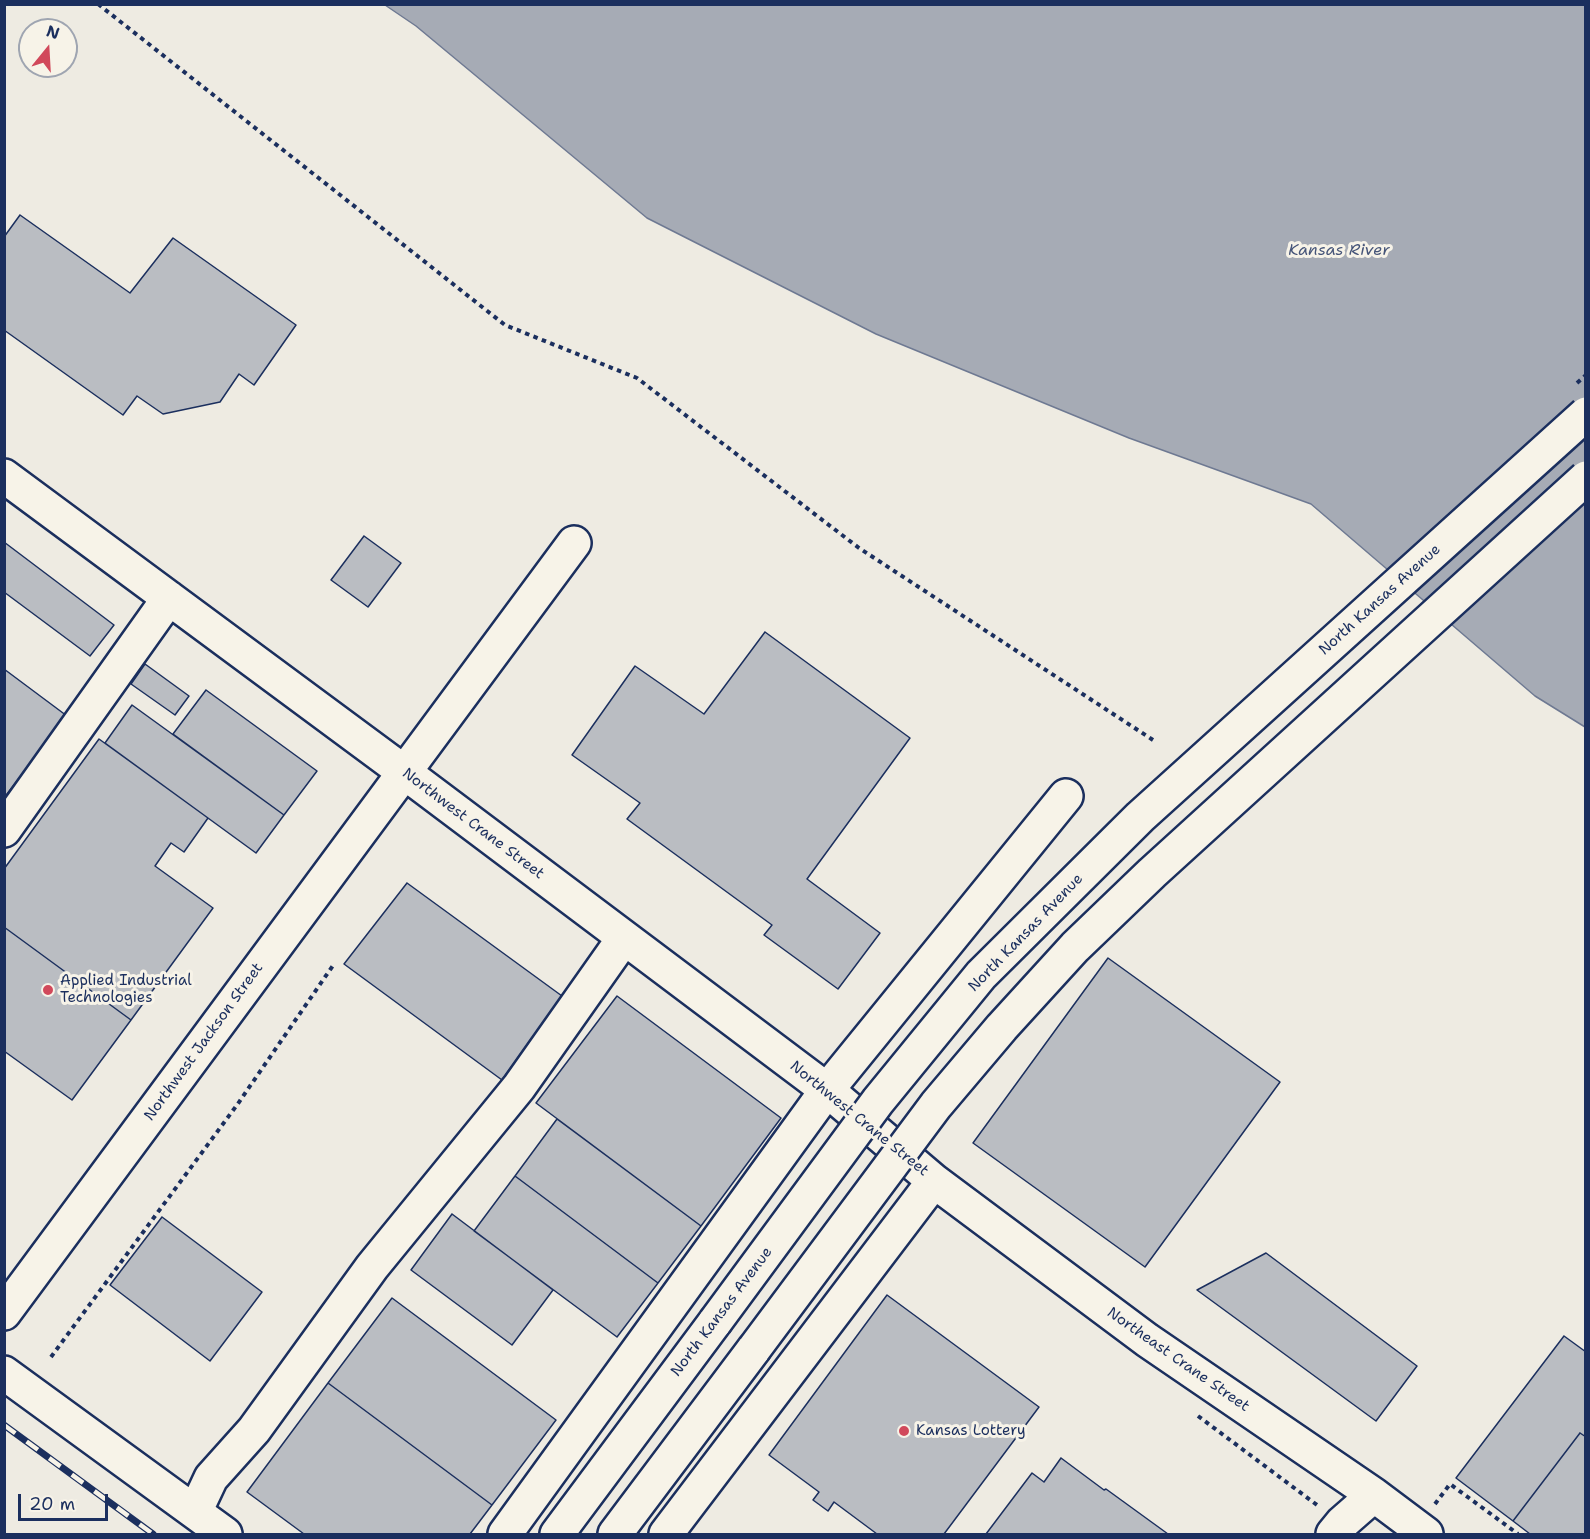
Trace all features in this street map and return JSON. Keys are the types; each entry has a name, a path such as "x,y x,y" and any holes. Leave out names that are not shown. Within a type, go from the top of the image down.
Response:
{"street":[{"name":"North Kansas Avenue","path":"557,1534 878,1101 981,975 1140,817 1586,414"},
{"name":"Northwest Crane Street","path":"4,476 404,772 827,1090 934,1181"},
{"path":"615,1534 936,1105 1002,1027 1075,947 1152,873 1586,478"},
{"name":"Northwest Jackson Street","path":"4,1313 574,543"},
{"path":"4,831 169,598"},
{"path":"505,1534 827,1090 1066,796"},
{"path":"195,1512 212,1478 254,1430 372,1267 519,1086 624,938"},
{"path":"666,1534 934,1181"},
{"name":"Northeast Crane Street","path":"934,1181 1147,1340 1374,1494 1426,1534"},
{"path":"4,1373 225,1534"},
{"path":"1333,1534 1374,1494"}],"path":[{"path":"99,4 505,325 637,378 859,548 1153,740"},
{"path":"51,1357 237,1105 334,964"},
{"path":"1450,1484 1518,1534"}],"water":[{"name":"Kansas River","path":"385,5 1585,5 1585,727 1535,696 1311,504 1129,438 876,334 647,218 416,26"}],"building":[{"path":"20,215 130,293 173,238 296,325 254,385 239,374 220,402 163,414 137,396 123,415 4,330 4,237"},
{"path":"364,536 401,563 368,607 331,580"},
{"path":"4,542 114,625 90,656 4,592"},
{"path":"765,632 910,738 807,879 880,933 838,989 764,935 772,925 627,819 640,803 572,755 635,666 704,714"},
{"path":"145,664 189,696 175,715 131,684"},
{"path":"4,669 67,716 4,798"},
{"path":"206,690 317,771 284,815 173,734"},
{"path":"132,705 284,815 256,853 105,743"},
{"path":"99,739 208,818 184,852 171,843 155,866 213,908 131,1020 4,927 4,869"},
{"path":"407,883 562,996 502,1080 344,964"},
{"name":"Applied Industrial Technologies","path":"4,927 131,1020 72,1100 4,1051"},
{"path":"1108,958 1280,1082 1145,1267 973,1143"},
{"path":"617,996 781,1118 701,1226 536,1103"},
{"path":"557,1119 701,1226 658,1283 515,1176"},
{"path":"515,1176 658,1283 617,1337 474,1231"},
{"path":"452,1214 553,1290 512,1345 411,1270"},
{"path":"162,1217 262,1292 210,1361 110,1285"},
{"path":"1266,1253 1417,1366 1376,1421 1197,1290"},
{"name":"Kansas Lottery","path":"887,1295 1039,1407 944,1534 877,1534 834,1502 828,1511 813,1500 819,1492 769,1455"},
{"path":"392,1298 556,1420 492,1505 328,1383"},
{"path":"1564,1336 1586,1352 1586,1437 1580,1433 1513,1521 1456,1478"},
{"path":"328,1383 492,1505 470,1534 304,1534 247,1492"},
{"path":"1580,1433 1586,1437 1586,1534 1530,1534 1513,1521"},
{"path":"1061,1458 1168,1534 986,1534 1032,1473 1044,1482"}],"railway":[{"path":"4,1425 153,1534"}],"place":[{"name":"Applied Industrial Technologies","path":"48,990"},
{"name":"Kansas Lottery","path":"904,1431"}]}
